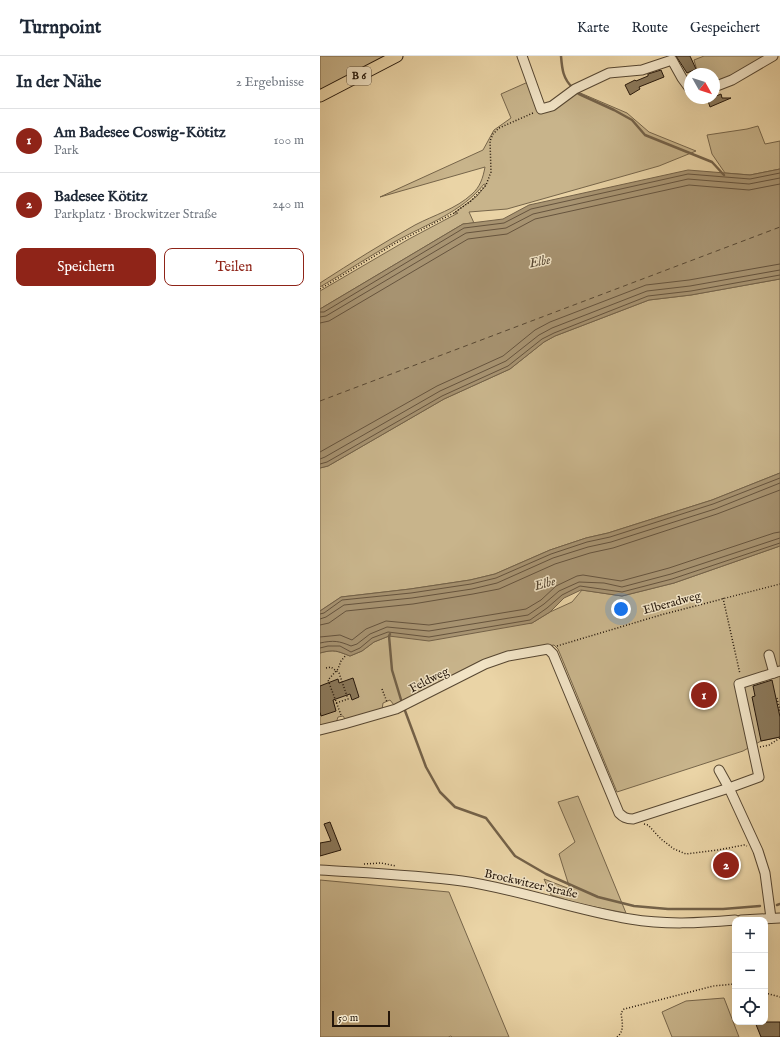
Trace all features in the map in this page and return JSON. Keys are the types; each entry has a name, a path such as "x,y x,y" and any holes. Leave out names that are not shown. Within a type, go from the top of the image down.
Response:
{"main road":[{"name":"B 6","path":"320,96 397,56"}],"street":[{"path":"522,56 541,109 552,106 573,91 609,72 642,70 672,58 684,81"},
{"path":"720,85 732,80 773,56"},
{"path":"548,649 553,654 619,812 627,819 633,819 759,777 739,684 777,672 769,655"},
{"name":"Feldweg","path":"320,730 343,720 393,710 409,704 485,664 508,656 548,649"},
{"path":"387,702 393,710"},
{"path":"719,770 729,788 758,851 765,873 775,918"},
{"name":"Brockwitzer Straße","path":"320,870 462,881 512,891 630,919 685,924 732,920"}],"path":[{"path":"320,289 400,240 454,213 471,201 486,185 491,172 490,141 493,134 499,128 541,109"},
{"name":"Elberadweg","path":"548,649 664,614 780,584"},
{"path":"723,598 742,680 739,684"},
{"path":"343,720 328,680 336,670 340,661 346,655"},
{"path":"326,668 331,667 339,673 348,699 336,703"},
{"path":"382,689 387,702"},
{"path":"777,698 780,711"},
{"path":"754,749 769,745 780,738"},
{"path":"642,824 648,825 661,839 674,849 686,854 744,845 758,851"},
{"path":"352,872 359,864 391,864 400,867"},
{"path":"617,1037 620,1035 623,1026 621,1013 624,1009 713,986 732,984"},
{"path":"768,994 780,997"}],"shaded area":[{"path":"320,56 388,56 320,91"},
{"path":"704,56 764,56 728,78 720,81 720,68 696,68 694,60"},
{"path":"528,82 538,110 578,92 627,113 649,132 696,151 659,166 507,209 469,212 474,223 463,224 320,309 320,291 409,239 458,213 454,213 477,196 486,185 484,184 475,194 455,210 396,241 320,287 320,283 367,253 415,225 459,204 475,191 481,182 485,167 380,197 483,150 494,130 511,118 501,94"},
{"path":"758,126 765,144 780,141 780,169 750,175 725,173 712,154 707,135"},
{"path":"780,279 780,473 712,500 550,550 495,574 470,580 410,589 341,597 320,611 320,468 328,466 444,399 510,369 544,342 555,336 649,300 691,295"},
{"path":"780,546 780,737 761,741 743,751 617,792 558,649 554,645 508,653 394,705 390,700 383,703 382,710 345,719 343,716 338,717 334,723 320,726 320,653 335,651 350,656 362,651 374,642 389,636 532,623 550,612 572,602 582,590 622,596 674,583"},
{"path":"578,796 626,913 579,904 551,895 544,879 570,889 559,854 575,842 558,802"},
{"path":"320,880 449,892 509,1037 320,1037"},
{"path":"724,998 732,1019 732,1025 734,1025 739,1037 672,1037 662,1012 686,1001"}],"water":[{"name":"Elbe","path":"780,169 780,279 691,295 649,300 555,336 544,342 510,369 444,399 328,466 320,468 320,309 463,224 503,219 529,205 688,170 750,175"},
{"name":"Elbe","path":"780,473 780,546 674,583 622,596 581,590 564,598 550,612 532,623 429,641 389,636 374,642 362,651 350,656 336,651 320,653 320,611 341,597 410,589 470,580 495,574 550,550 712,500"}],"building":[{"path":"676,56 690,56 696,68 684,68"},
{"path":"661,70 664,77 639,87 640,89 630,95 625,85 648,76 648,74"},
{"path":"720,94 722,98 731,98 720,103"},
{"path":"709,104 717,104 710,107"},
{"path":"353,678 359,697 352,700 350,694 333,700 336,711 321,716 320,686 338,679 339,683"},
{"path":"772,680 780,717 780,737 761,741 752,697 755,696 753,686"},
{"path":"330,822 341,850 320,856 320,843 331,841 324,824"},
{"path":"768,1022 780,1022 780,1037 761,1037 756,1025 768,1025"}],"waterway":[{"path":"561,56 564,74 567,81 573,88"},
{"path":"576,92 632,120 645,135 712,162 724,175"},
{"path":"390,634 392,670 402,703"},
{"path":"404,708 426,767 440,792 455,807 486,818 515,856 546,874 598,897 634,906 668,909 723,909 760,906"}],"ferry route":[{"path":"320,401 780,227"}],"place":[{"name":"Am Badesee Coswig-Kötitz","path":"704,695"},
{"name":"Badesee Kötitz","path":"726,865"}]}
